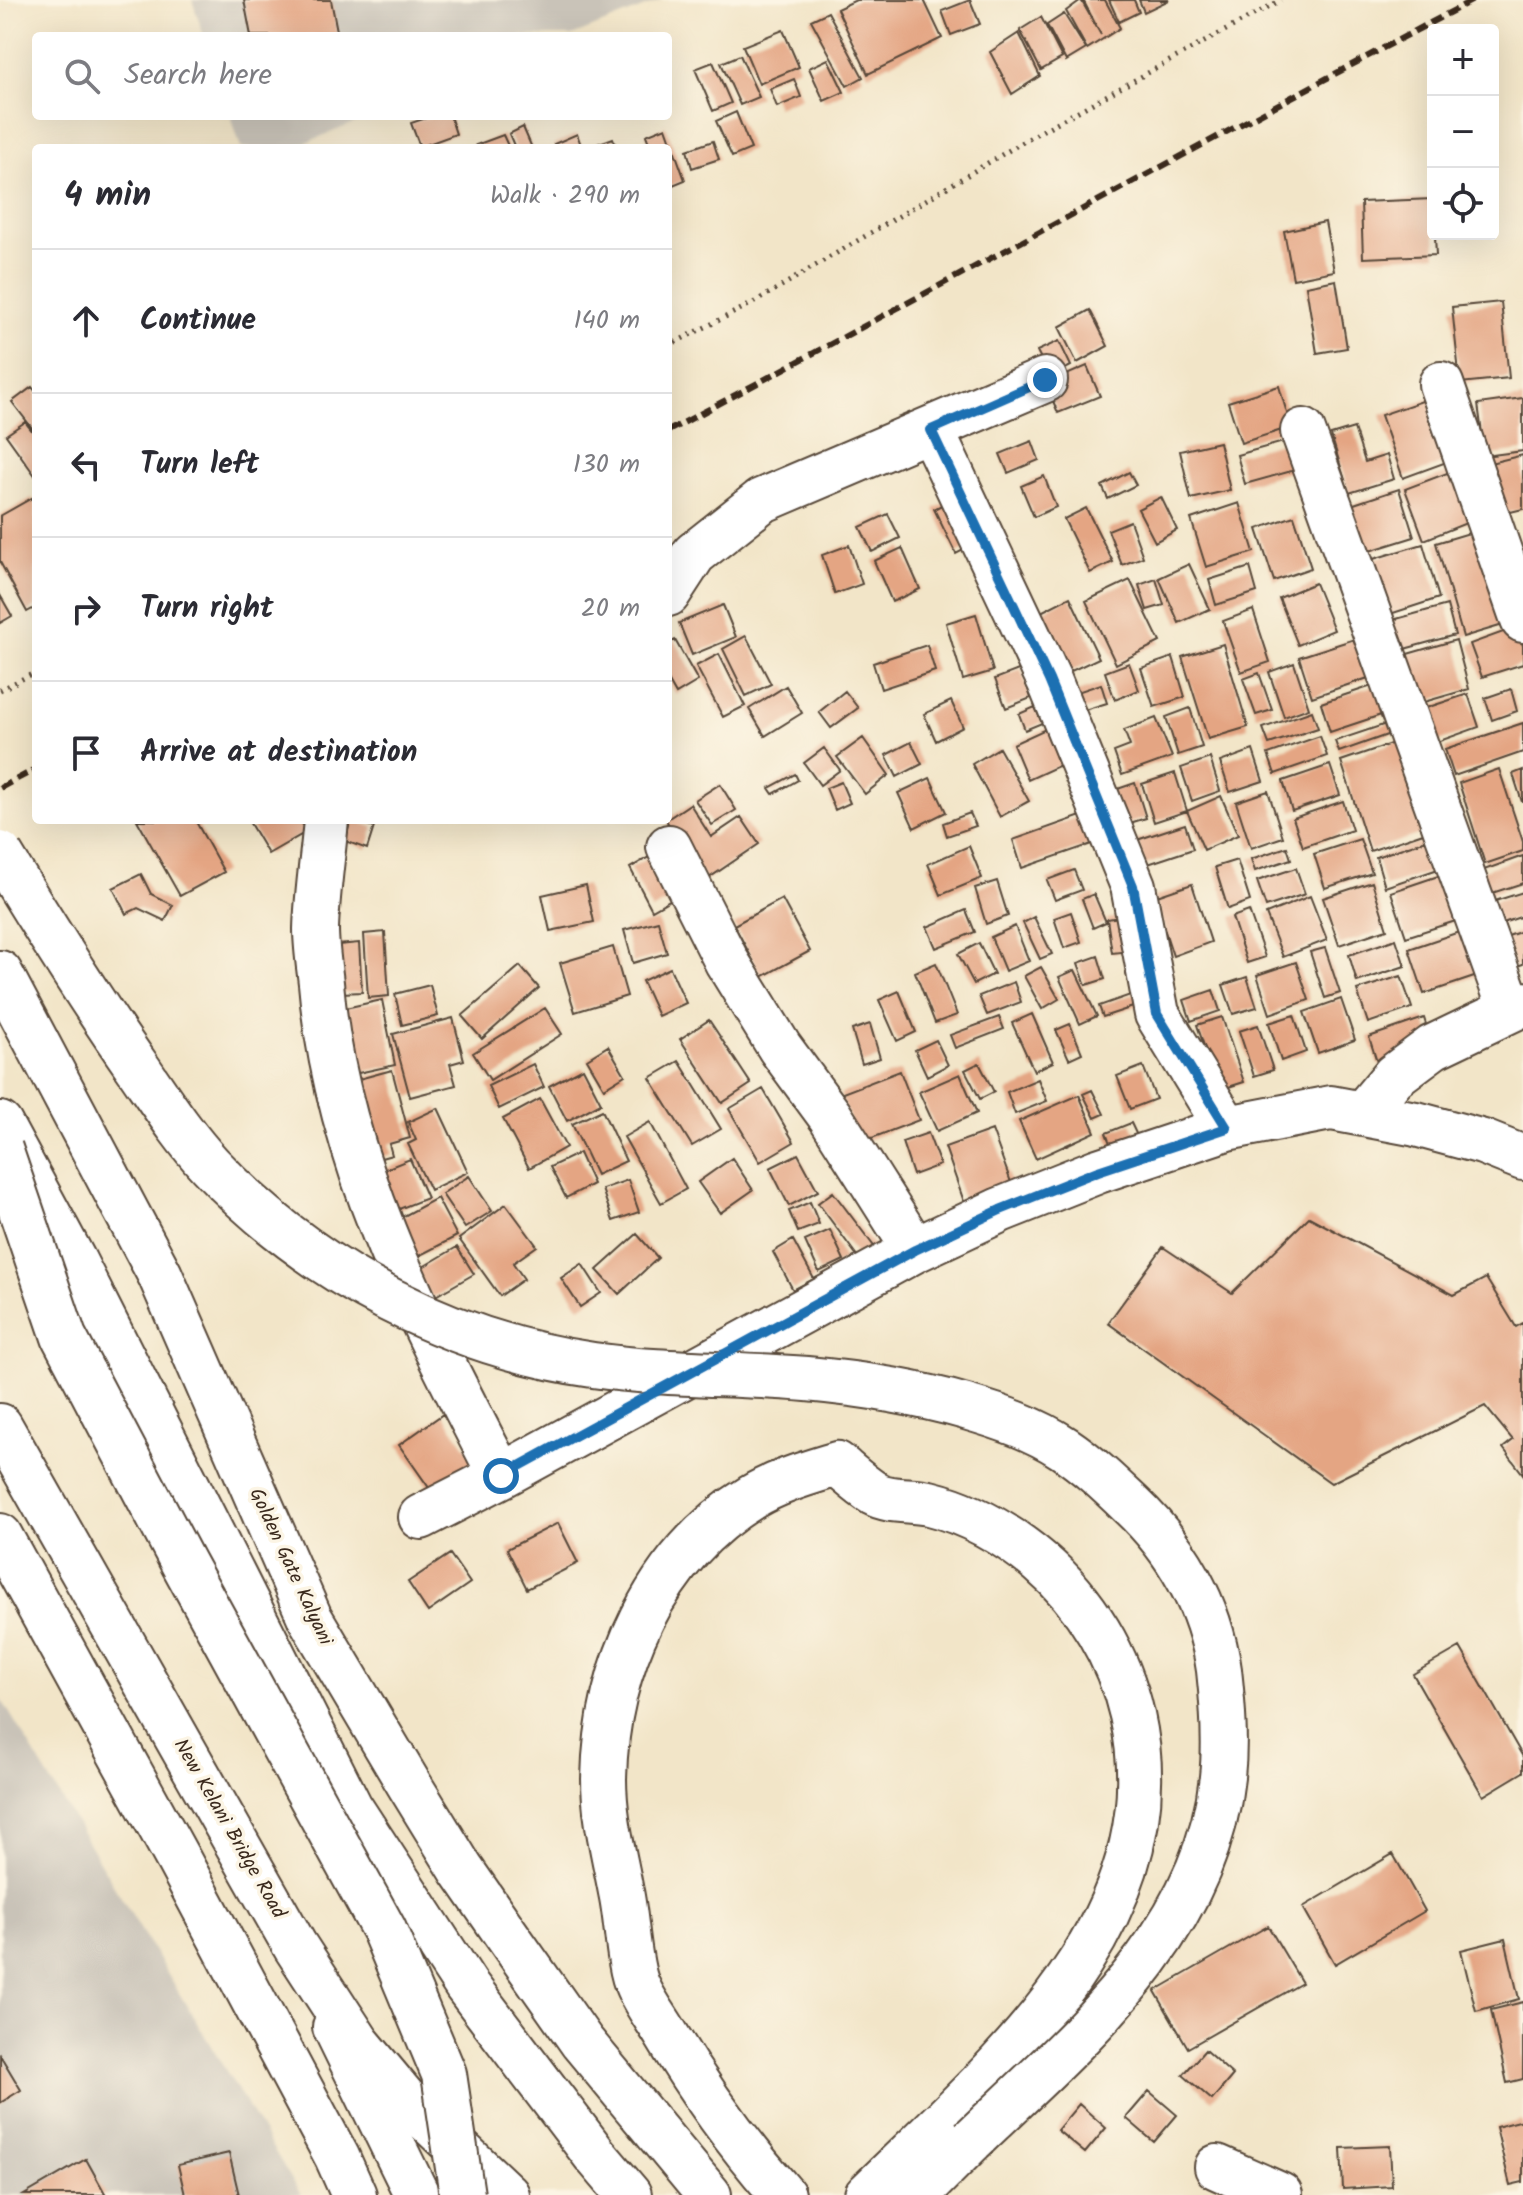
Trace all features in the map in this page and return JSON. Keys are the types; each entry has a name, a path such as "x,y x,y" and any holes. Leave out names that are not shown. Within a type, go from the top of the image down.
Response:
{"main road":[{"path":"672,588 694,554 761,501 1045,380"},
{"path":"1441,384 1523,620"},
{"path":"931,430 1049,680 1133,886 1157,1014 1227,1128"},
{"path":"1303,431 1516,1006 1433,1047 1394,1076 1364,1112"},
{"path":"326,824 316,930 325,1028 345,1123 383,1233 440,1358 501,1476"},
{"path":"669,847 727,962 915,1250"},
{"path":"0,854 91,1001 206,1161 276,1225 332,1265 389,1299 452,1328 540,1355 635,1370 863,1385 902,1391 998,1416 1029,1428 1063,1447 1099,1476 1137,1510 1188,1575 1204,1609 1216,1652 1224,1748 1216,1811 1196,1873 1175,1918 1118,1997 917,2195"},
{"name":"Golden Gate Kalyani","path":"0,973 160,1275 310,1618 461,1869 582,2042 709,2195"},
{"path":"421,1517 915,1250 1000,1210 1084,1177 1227,1128 1331,1108 1364,1112 1483,1142 1523,1158"},
{"path":"0,1124 75,1263 350,1807 466,1985 629,2195"},
{"path":"0,1149 64,1337 183,1563 384,1930 444,2074 462,2195"},
{"name":"New Kelani Bridge Road","path":"0,1426 295,1946 358,2043 395,2087 507,2195"},
{"path":"783,2195 753,2162 686,2067 637,1986 622,1894 608,1835 604,1779 616,1686 630,1642 651,1600 672,1569 725,1515 754,1495 794,1477 837,1464 877,1496 927,1502 954,1510 990,1527 1044,1565 1094,1624 1114,1659 1138,1741 1135,1828 1128,1867 1085,1956 1051,2004 1002,2062 867,2195"},
{"path":"0,1536 179,1861 337,2157 354,2195"},
{"path":"295,1946 417,2195"},
{"path":"1217,2167 1280,2195"}],"path":[{"path":"672,344 753,303 1038,133 1281,0"},
{"path":"0,690 32,674"}],"shaded area":[{"path":"192,0 662,0 582,32 203,32"},
{"path":"232,120 362,120 302,144 240,144"},
{"path":"0,1697 301,2195 0,2195"}],"building":[{"path":"244,0 331,0 337,32 250,32"},
{"path":"856,0 924,0 942,38 868,74 837,9"},
{"path":"970,0 980,24 951,35 942,11"},
{"path":"1081,0 1101,35 1083,0 1105,0 1120,28 1087,49 1066,11"},
{"path":"1109,0 1134,0 1139,12 1119,22"},
{"path":"1139,0 1169,0 1144,12"},
{"path":"828,12 863,77 847,86 811,20"},
{"path":"1064,14 1086,49 1066,61 1047,25"},
{"path":"1041,17 1062,58 1041,70 1020,30"},
{"path":"783,30 799,67 759,84 743,46"},
{"path":"1019,33 1040,76 1012,94 990,52"},
{"path":"740,55 759,97 740,105 721,63"},
{"path":"828,59 844,92 824,101 809,68"},
{"path":"713,62 731,103 713,111 695,69"},
{"path":"794,79 801,97 777,107 770,89"},
{"path":"736,112 751,149 732,157 716,121"},
{"path":"451,120 456,134 428,144 419,144 411,123"},
{"path":"523,127 530,144 513,144 509,134"},
{"path":"666,127 685,180 672,185 672,144 649,144 646,135"},
{"path":"577,134 581,144 554,144"},
{"path":"503,135 507,144 479,144"},
{"path":"613,138 615,144 597,144"},
{"path":"713,141 719,159 692,168 687,150"},
{"path":"1427,199 1427,240 1435,240 1436,255 1363,258 1361,202"},
{"path":"1325,222 1334,271 1293,279 1284,231"},
{"path":"1336,280 1347,348 1317,353 1306,286"},
{"path":"1501,302 1509,378 1460,383 1452,307"},
{"path":"1090,310 1108,346 1077,363 1059,327"},
{"path":"1059,341 1071,366 1050,377 1037,351"},
{"path":"1087,366 1100,396 1058,413 1046,384"},
{"path":"1279,386 1291,427 1241,443 1228,402"},
{"path":"32,387 32,428 12,402"},
{"path":"1434,397 1455,459 1403,478 1381,415"},
{"path":"1523,398 1523,451 1485,456 1478,404"},
{"path":"25,422 32,431 32,471 6,435"},
{"path":"1354,428 1365,462 1387,455 1394,479 1349,493 1331,435"},
{"path":"1298,438 1306,467 1245,484 1237,455"},
{"path":"1032,441 1039,460 1008,473 1000,454"},
{"path":"1219,442 1230,490 1191,499 1180,451"},
{"path":"1523,455 1523,509 1502,514 1490,463"},
{"path":"1455,470 1474,520 1424,540 1405,489"},
{"path":"1129,472 1136,485 1108,499 1102,486"},
{"path":"1044,476 1056,507 1034,517 1021,486"},
{"path":"1399,489 1414,537 1366,552 1351,505"},
{"path":"1161,497 1177,530 1155,542 1138,509"},
{"path":"32,498 32,609 27,612 0,562 0,516"},
{"path":"951,500 973,545 956,554 934,509"},
{"path":"1239,503 1254,552 1206,567 1191,519"},
{"path":"1086,508 1113,562 1090,573 1064,519"},
{"path":"888,514 900,538 872,552 860,527"},
{"path":"1294,516 1311,568 1274,581 1257,529"},
{"path":"1130,521 1143,557 1122,565 1108,530"},
{"path":"1476,531 1503,625 1463,637 1436,543"},
{"path":"1423,544 1439,598 1387,615 1370,560"},
{"path":"849,545 862,584 835,594 822,555"},
{"path":"902,548 920,589 892,602 874,561"},
{"path":"1189,564 1210,609 1179,623 1159,578"},
{"path":"1250,567 1257,592 1216,605 1209,580"},
{"path":"1156,579 1164,605 1147,610 1139,585"},
{"path":"1130,580 1160,642 1116,664 1086,601"},
{"path":"1315,583 1334,630 1298,645 1279,598"},
{"path":"0,595 12,616 0,623"},
{"path":"1070,597 1099,658 1067,673 1039,613"},
{"path":"723,605 736,637 692,655 679,623"},
{"path":"1447,605 1455,635 1397,651 1389,621"},
{"path":"1253,610 1270,662 1241,672 1223,621"},
{"path":"976,614 993,671 963,680 946,623"},
{"path":"1517,627 1523,646 1523,664 1482,677 1470,644"},
{"path":"746,636 771,684 746,696 723,649"},
{"path":"1364,636 1377,675 1312,697 1299,657"},
{"path":"675,640 698,681 676,694 672,687 672,642"},
{"path":"1456,640 1469,689 1417,704 1404,655"},
{"path":"1223,644 1248,727 1208,739 1182,657"},
{"path":"927,645 935,671 881,689 873,663"},
{"path":"719,654 745,706 723,717 696,666"},
{"path":"1173,657 1185,697 1154,707 1141,668"},
{"path":"1129,663 1139,690 1115,700 1105,672"},
{"path":"1294,663 1309,708 1284,717 1269,672"},
{"path":"1021,669 1031,698 1006,708 995,679"},
{"path":"1259,673 1272,710 1256,715 1243,679"},
{"path":"1384,682 1393,711 1330,732 1321,703"},
{"path":"1101,684 1107,703 1081,711 1074,693"},
{"path":"786,686 802,713 765,736 749,709"},
{"path":"1511,689 1517,711 1492,720 1485,698"},
{"path":"845,691 858,708 831,728 819,712"},
{"path":"1468,694 1479,727 1434,743 1423,709"},
{"path":"951,701 963,727 936,741 924,714"},
{"path":"1035,707 1042,723 1025,730 1019,714"},
{"path":"1190,708 1202,747 1178,755 1166,717"},
{"path":"1312,711 1318,728 1269,744 1263,728"},
{"path":"1156,718 1172,757 1122,775 1114,752 1130,746 1124,730"},
{"path":"1401,719 1404,729 1339,752 1335,741"},
{"path":"1523,723 1523,752 1454,776 1445,749"},
{"path":"1052,726 1067,762 1028,780 1013,744"},
{"path":"1320,736 1327,756 1275,774 1268,754"},
{"path":"863,738 889,775 865,794 837,757"},
{"path":"1405,739 1435,829 1370,851 1341,761"},
{"path":"911,742 922,764 897,777 886,755"},
{"path":"824,748 840,770 820,785 804,763"},
{"path":"999,748 1029,801 1000,817 972,764"},
{"path":"1253,750 1263,781 1230,792 1220,762"},
{"path":"1210,758 1220,791 1192,801 1181,768"},
{"path":"1330,765 1340,795 1292,811 1283,781"},
{"path":"1499,769 1523,842 1523,851 1485,864 1459,783"},
{"path":"1523,770 1523,802 1522,802 1513,774"},
{"path":"1175,773 1187,811 1154,822 1142,784"},
{"path":"795,774 798,780 773,794 769,788"},
{"path":"930,778 946,812 914,828 898,793"},
{"path":"841,782 850,803 835,810 826,788"},
{"path":"1135,783 1146,818 1117,827 1106,793"},
{"path":"720,784 736,810 712,825 695,800"},
{"path":"1268,791 1283,837 1251,848 1236,802"},
{"path":"1221,796 1238,835 1204,850 1187,811"},
{"path":"1343,801 1352,830 1303,847 1293,818"},
{"path":"690,804 711,837 741,817 759,844 706,880 669,824 672,824 672,816"},
{"path":"970,813 976,826 947,836 943,823"},
{"path":"1081,816 1092,844 1022,868 1013,840"},
{"path":"139,824 197,824 224,872 180,896"},
{"path":"250,824 302,824 306,832 268,854"},
{"path":"350,824 374,827 367,849 345,841"},
{"path":"1185,824 1193,849 1145,865 1137,840"},
{"path":"1441,835 1450,865 1385,887 1376,857"},
{"path":"1360,839 1372,873 1325,888 1314,854"},
{"path":"969,846 982,878 941,895 928,864"},
{"path":"1287,847 1291,859 1255,871 1251,859"},
{"path":"658,852 680,894 652,910 630,868"},
{"path":"1523,856 1523,883 1489,894 1481,871"},
{"path":"1237,860 1250,901 1228,909 1215,867"},
{"path":"1296,868 1305,894 1266,907 1257,881"},
{"path":"1074,870 1082,890 1055,900 1047,880"},
{"path":"1450,872 1465,918 1406,937 1391,892"},
{"path":"141,874 151,894 173,905 165,921 138,908 126,914 113,888"},
{"path":"997,881 1008,916 986,924 975,888"},
{"path":"1372,882 1387,929 1339,945 1323,898"},
{"path":"1192,884 1211,942 1173,956 1154,897"},
{"path":"586,885 594,922 550,931 542,895"},
{"path":"1523,892 1523,916 1500,924 1492,902"},
{"path":"1094,894 1106,922 1093,928 1082,899"},
{"path":"1310,896 1327,940 1283,957 1266,914"},
{"path":"782,899 810,951 762,977 734,925"},
{"path":"966,910 975,932 936,948 927,927"},
{"path":"1249,911 1265,957 1247,963 1232,917"},
{"path":"1071,912 1081,942 1064,948 1054,918"},
{"path":"1125,916 1130,951 1112,953 1107,919"},
{"path":"1034,917 1052,954 1040,959 1023,923"},
{"path":"658,921 667,953 633,963 624,930"},
{"path":"1015,926 1029,961 1005,971 991,937"},
{"path":"1465,930 1480,975 1424,994 1409,949"},
{"path":"1523,931 1523,964 1514,967 1505,937"},
{"path":"385,932 389,996 368,998 364,934"},
{"path":"1396,939 1405,966 1357,982 1349,955"},
{"path":"359,943 362,992 341,993 338,945"},
{"path":"979,943 994,974 974,984 958,954"},
{"path":"613,947 627,996 575,1012 560,963"},
{"path":"1325,948 1340,993 1325,998 1310,952"},
{"path":"1098,956 1105,979 1086,985 1078,963"},
{"path":"1296,962 1309,1000 1270,1014 1257,975"},
{"path":"936,963 957,1015 935,1023 915,972"},
{"path":"520,966 539,988 482,1039 462,1016"},
{"path":"1041,967 1059,999 1042,1009 1024,976"},
{"path":"670,968 686,1003 658,1016 642,981"},
{"path":"1075,970 1097,1016 1080,1024 1059,977"},
{"path":"1401,976 1412,1008 1368,1023 1357,990"},
{"path":"1247,977 1257,1007 1233,1014 1223,985"},
{"path":"1014,982 1021,1002 987,1015 979,996"},
{"path":"430,985 438,1016 402,1025 395,994"},
{"path":"1213,990 1220,1011 1191,1021 1184,1000"},
{"path":"899,991 916,1032 897,1041 879,1000"},
{"path":"1136,993 1139,1005 1103,1017 1099,1006"},
{"path":"1341,999 1355,1040 1318,1053 1304,1012"},
{"path":"382,1000 395,1065 349,1075 336,1010"},
{"path":"545,1008 562,1034 490,1080 473,1053"},
{"path":"1032,1014 1053,1062 1034,1071 1012,1023"},
{"path":"1294,1015 1306,1052 1281,1061 1269,1023"},
{"path":"999,1017 1004,1029 955,1048 950,1035"},
{"path":"1222,1017 1244,1082 1219,1090 1197,1025"},
{"path":"453,1018 464,1060 450,1064 456,1085 410,1097 393,1034"},
{"path":"1424,1018 1433,1047 1378,1065 1369,1037"},
{"path":"709,1020 751,1084 722,1103 680,1039"},
{"path":"870,1024 880,1058 862,1064 852,1030"},
{"path":"1070,1024 1082,1053 1069,1059 1056,1030"},
{"path":"1258,1025 1273,1070 1254,1076 1239,1031"},
{"path":"936,1040 948,1065 927,1076 915,1050"},
{"path":"608,1046 625,1075 604,1088 587,1059"},
{"path":"679,1061 721,1129 692,1146 650,1078"},
{"path":"979,1063 994,1092 980,1099 965,1070"},
{"path":"533,1064 544,1087 499,1109 488,1086"},
{"path":"1143,1066 1156,1099 1130,1109 1117,1076"},
{"path":"583,1068 601,1103 567,1121 549,1086"},
{"path":"392,1070 410,1138 389,1144 392,1155 370,1161 348,1082"},
{"path":"900,1071 919,1120 859,1143 840,1094"},
{"path":"960,1074 977,1113 937,1131 919,1092"},
{"path":"1038,1079 1047,1101 1015,1114 1007,1092"},
{"path":"763,1089 794,1142 760,1162 729,1109"},
{"path":"1092,1090 1104,1114 1095,1118 1083,1094"},
{"path":"1079,1095 1095,1132 1036,1159 1019,1121"},
{"path":"540,1099 566,1147 529,1168 503,1119"},
{"path":"438,1108 468,1172 430,1190 408,1144 416,1140 408,1122"},
{"path":"602,1110 626,1161 596,1175 572,1124"},
{"path":"650,1122 686,1189 661,1203 624,1137"},
{"path":"1131,1123 1139,1140 1113,1151 1106,1133"},
{"path":"992,1130 1017,1199 969,1216 945,1147"},
{"path":"928,1133 940,1165 913,1175 902,1142"},
{"path":"579,1153 593,1184 566,1198 550,1167"},
{"path":"798,1154 818,1191 789,1206 770,1168"},
{"path":"732,1158 753,1190 720,1213 698,1182"},
{"path":"410,1159 427,1198 394,1211 378,1172"},
{"path":"469,1176 492,1211 465,1228 442,1194"},
{"path":"628,1180 639,1212 613,1221 602,1189"},
{"path":"833,1192 882,1257 866,1268 818,1203"},
{"path":"437,1198 457,1236 411,1260 391,1223"},
{"path":"810,1202 819,1224 798,1232 789,1211"},
{"path":"506,1204 537,1246 513,1263 524,1279 500,1296 459,1239"},
{"path":"1309,1217 1454,1295 1486,1278 1516,1327 1523,1323 1523,1474 1503,1448 1513,1440 1485,1406 1331,1483 1108,1323 1163,1247 1232,1293"},
{"path":"830,1230 844,1260 819,1272 805,1241"},
{"path":"637,1234 658,1258 619,1294 597,1270"},
{"path":"793,1240 814,1279 793,1290 773,1252"},
{"path":"457,1247 474,1274 432,1298 416,1271"},
{"path":"582,1264 601,1293 580,1307 561,1278"},
{"path":"443,1414 476,1462 432,1492 399,1445"},
{"path":"558,1523 578,1563 527,1589 507,1549"},
{"path":"450,1554 470,1583 428,1612 408,1582"},
{"path":"1460,1647 1523,1757 1523,1772 1483,1796 1413,1674"},
{"path":"1393,1854 1425,1911 1335,1964 1303,1907"},
{"path":"1268,1926 1302,1983 1188,2048 1155,1991"},
{"path":"1505,1939 1519,1999 1476,2011 1461,1950"},
{"path":"1523,2002 1523,2079 1507,2083 1491,2010"},
{"path":"1205,2050 1233,2075 1212,2100 1183,2075"},
{"path":"0,2055 21,2090 0,2103"},
{"path":"1149,2091 1177,2115 1154,2142 1126,2118"},
{"path":"1079,2104 1106,2128 1085,2153 1057,2130"},
{"path":"1523,2120 1523,2182 1510,2185 1496,2127"},
{"path":"1390,2146 1392,2186 1343,2189 1341,2148"},
{"path":"229,2153 239,2195 185,2195 178,2165"},
{"path":"86,2159 106,2195 24,2195"}],"railway":[{"path":"672,429 1473,0"},
{"path":"0,788 32,771"}],"route":[{"path":"501,1476 915,1250 1000,1210 1098,1171 1227,1128 1157,1014 1133,886 1049,680 931,430 1045,380"}]}
